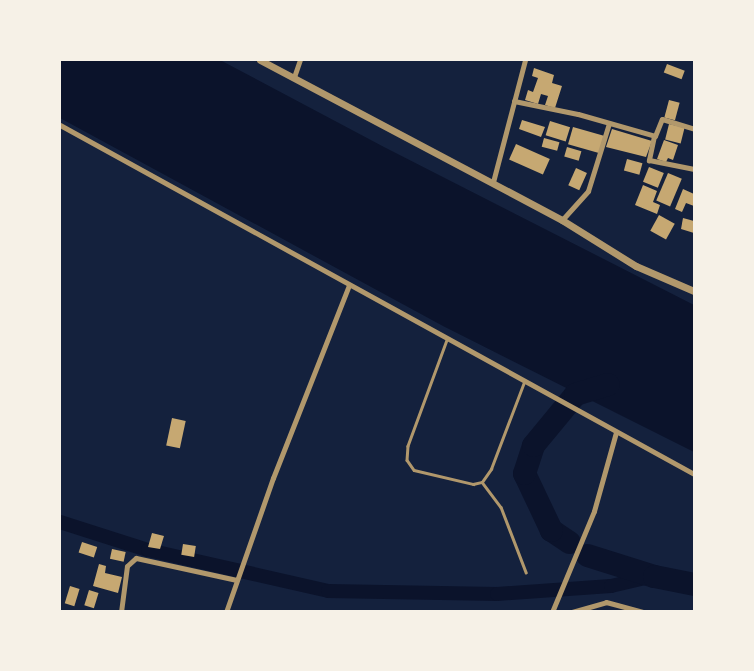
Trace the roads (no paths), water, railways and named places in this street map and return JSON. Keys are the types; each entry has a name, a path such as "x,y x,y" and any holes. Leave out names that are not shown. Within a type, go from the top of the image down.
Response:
{"street":[{"path":"260,60 493,182 562,220 636,266 695,291"},
{"path":"294,77 300,60"},
{"path":"493,182 525,60"},
{"path":"514,101 654,136"},
{"path":"695,129 664,119 654,136 649,160 695,169"},
{"path":"562,220 588,191 609,123"},
{"path":"60,125 539,391 695,474"},
{"path":"226,611 273,478 349,285"},
{"path":"552,611 594,511 616,432"},
{"path":"121,611 127,566 136,558 238,577"},
{"path":"572,611 606,602 645,611"}],"lane":[{"path":"447,340 408,446 407,460 414,470 472,484 482,482 491,469 524,382"},
{"path":"482,482 501,507 526,572"}],"water":[{"path":"60,60 220,60 694,305 694,452 443,326 60,118"}],"waterway":[{"path":"569,542 551,530 524,473 533,445 575,394 608,384"},
{"path":"60,522 148,550 328,591 497,594 611,586 654,576"},
{"path":"587,555 654,576 694,584"}]}
